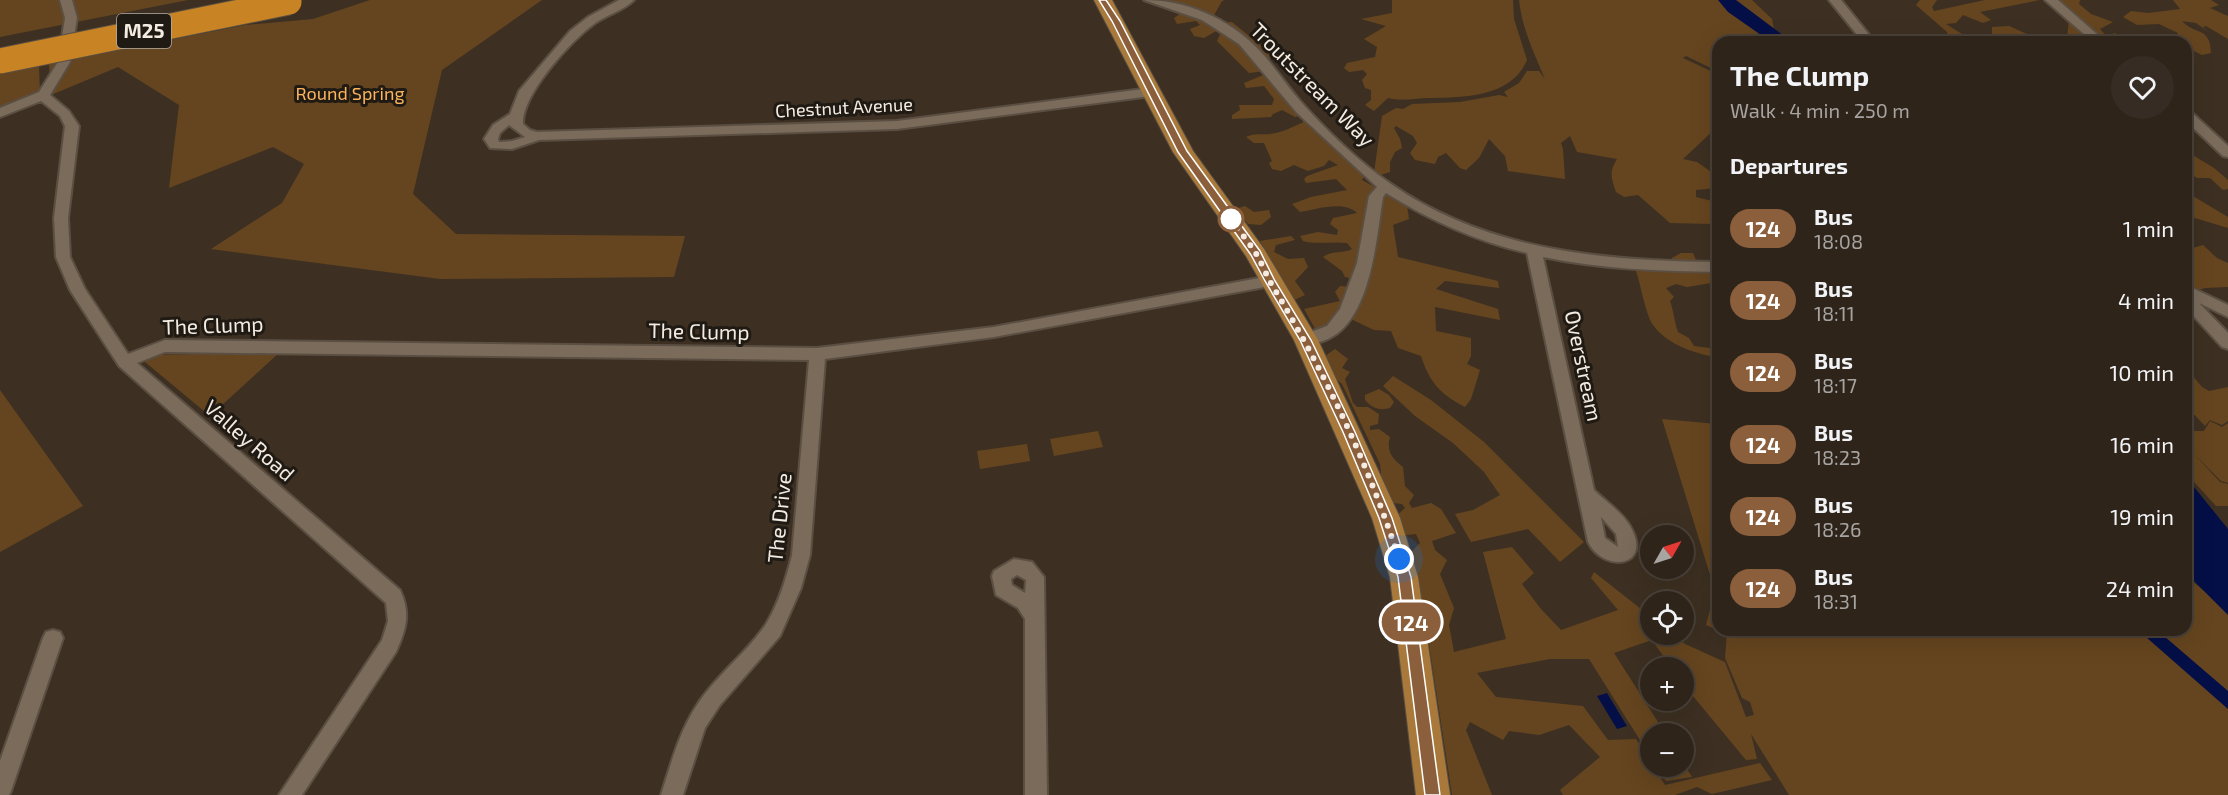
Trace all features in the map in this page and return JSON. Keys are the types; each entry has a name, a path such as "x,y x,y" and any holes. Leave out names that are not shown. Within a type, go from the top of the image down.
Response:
{"highway":[{"name":"M25","path":"0,46 232,0"},
{"name":"M25","path":"0,61 289,2"}],"main road":[{"path":"1103,0 1183,152 1256,254 1306,340 1386,518 1404,577 1433,795"}],"street":[{"path":"0,113 44,95 63,62 71,18 66,0"},
{"name":"Chestnut Avenue","path":"628,0 592,20 574,34 524,94 516,116 493,132 491,139 495,145 506,147 518,145 537,136 897,125 1151,92"},
{"name":"Troutstream Way","path":"1150,0 1176,5 1203,16 1244,43 1307,116 1385,186 1427,213 1455,226 1534,251 1638,264 1712,267"},
{"path":"1835,0 1864,36"},
{"path":"2051,0 2093,36"},
{"name":"Valley Road","path":"44,95 47,100 66,112 72,126 61,218 63,257 78,290 125,362 393,596 399,609 398,626 390,646 290,795"},
{"path":"516,116 516,125 525,133 537,136"},
{"path":"2192,121 2228,153"},
{"path":"1306,340 1320,336 1338,326 1358,288 1376,196 1385,186"},
{"name":"Overstream","path":"1534,251 1585,491"},
{"name":"The Clump","path":"125,362 147,351 165,346 817,354 993,332 1270,281"},
{"path":"2192,293 2227,311"},
{"path":"2192,305 2228,343"},
{"name":"The Drive","path":"672,795 687,745 698,721 713,699 768,638 783,611 794,584 801,555 817,354"},
{"path":"1034,617 1025,602 1003,589 1000,580 1009,569 1025,567 1033,573 1035,582 1036,795"},
{"path":"1010,594 1026,593 1035,582"},
{"path":"0,791 53,638"}],"green space":[{"path":"0,0 188,0 0,37"},
{"name":"Round Spring","path":"370,0 542,0 442,70 413,194 456,234 685,236 674,277 440,279 211,249 282,203 304,164 273,147 169,188 179,105 118,67 51,95 49,64 245,25 313,19"},
{"path":"1161,0 1225,0 1222,1 1212,19 1219,23 1232,22 1274,56 1266,61 1265,71 1249,73 1217,41 1221,32 1218,30 1204,38 1194,36 1190,29 1200,25 1196,21 1177,24 1174,18 1184,11 1185,6"},
{"path":"1392,0 1513,0 1514,19 1527,60 1520,73 1498,89 1469,96 1402,100 1388,98 1374,111 1365,105 1371,100 1371,90 1365,88 1362,80 1367,74 1363,70 1349,72 1344,68 1347,63 1375,57 1377,47 1364,39 1386,26 1361,19 1392,13"},
{"path":"1519,0 1752,0 1772,19 1775,36 1712,36 1712,69 1686,56 1683,58 1712,72 1712,132 1683,159 1697,162 1712,172 1712,188 1696,190 1696,197 1712,201 1712,224 1670,223 1638,195 1624,197 1616,192 1613,183 1613,167 1617,159 1577,152 1570,136 1561,143 1565,179 1508,171 1505,156 1489,139 1479,158 1466,170 1460,168 1446,153 1438,157 1435,164 1415,160 1410,153 1417,143 1413,136 1396,126 1394,128 1402,148 1395,152 1390,162 1390,172 1381,175 1374,173 1382,116 1396,108 1403,109 1412,104 1460,102 1499,95 1508,97 1504,92 1519,83 1527,71 1539,71 1545,79 1526,30"},
{"path":"1920,0 1937,0 1932,7 1934,11 1985,0 2040,0 1980,12 1991,20 1983,23 1963,15 1956,23 1946,24 1965,36 1948,36 1947,32 1916,5"},
{"path":"2057,0 2080,0 2079,4 2091,14 2113,22 2100,29 2106,36 2067,36 2069,20"},
{"path":"2173,0 2211,0 2219,5 2210,8 2228,16 2228,39 2206,26 2203,27 2209,32 2196,23 2182,21 2208,39 2211,53 2202,55 2192,50 2192,36 2176,36 2178,33 2159,24 2137,25 2123,17 2131,11 2148,13 2180,9"},
{"path":"2009,26 2027,34 1992,36 1992,27"},
{"path":"39,66 40,97 0,114 0,74"},
{"path":"1268,73 1303,115 1295,117 1282,110 1271,117 1232,119 1232,115 1240,110 1239,105 1272,105 1274,99 1264,86 1246,88 1244,83"},
{"path":"1308,120 1365,175 1362,180 1407,205 1409,219 1393,225 1398,257 1498,281 1499,288 1445,281 1436,289 1498,309 1500,320 1435,307 1436,331 1471,338 1471,356 1467,364 1480,370 1471,399 1465,407 1437,387 1428,374 1421,356 1398,348 1391,331 1374,330 1353,320 1351,309 1335,325 1318,334 1304,309 1340,301 1335,292 1340,286 1353,287 1354,279 1345,277 1342,271 1323,257 1352,249 1347,243 1308,242 1303,241 1300,236 1318,232 1337,235 1338,230 1330,224 1333,218 1357,213 1352,209 1338,206 1300,212 1292,204 1311,197 1347,190 1336,179 1306,183 1304,179 1338,165 1329,160 1324,166 1308,171 1294,165 1281,171 1272,169 1269,163 1272,161 1264,143 1254,143 1246,137 1280,132"},
{"path":"2192,155 2228,180 2228,189 2223,190 2210,178 2197,178 2192,175"},
{"path":"2192,196 2228,217 2228,228 2192,216"},
{"path":"1245,206 1254,212 1269,210 1271,217 1261,225 1248,224 1235,209"},
{"path":"1291,236 1295,240 1276,245 1274,252 1288,259 1304,258 1308,267 1295,281 1305,295 1294,300 1260,241"},
{"path":"2203,245 2217,258 2228,263 2228,287 2205,288 2196,291 2192,288 2192,248"},
{"path":"1681,253 1693,253 1701,272 1712,273 1712,283 1687,287 1676,284 1666,288 1674,297 1670,301 1678,332 1689,338 1694,346 1712,348 1712,382 1710,356 1686,349 1664,336 1653,325 1645,306 1636,271 1667,268 1672,258"},
{"path":"1335,349 1348,359 1342,368 1350,372 1345,379 1353,403 1357,407 1368,407 1379,414 1378,424 1370,426 1370,430 1379,429 1390,437 1391,454 1403,467 1405,486 1414,495 1409,503 1412,508 1431,503 1441,509 1456,533 1432,541 1435,550 1447,560 1440,574 1454,608 1449,625 1454,652 1506,639 1483,552 1512,547 1534,573 1522,584 1561,630 1618,610 1591,578 1594,572 1640,608 1640,644 1614,653 1640,694 1640,711 1651,711 1659,723 1640,723 1640,740 1589,659 1550,659 1477,673 1496,697 1583,706 1608,740 1636,739 1640,745 1640,777 1660,777 1665,785 1760,763 1772,780 1712,794 1697,787 1675,795 1563,795 1560,790 1600,757 1569,725 1539,735 1509,731 1503,740 1470,722 1466,730 1492,795 1452,795 1424,611 1410,589 1405,558 1420,543 1416,534 1398,536 1392,520 1405,508 1402,504 1384,502 1380,464 1342,384 1335,378 1325,356"},
{"path":"280,352 210,416 145,362 154,355"},
{"path":"2192,375 2202,387 2209,391 2228,387 2228,421 2222,425 2210,420 2205,426 2192,412"},
{"path":"1393,376 1431,400 1484,442 1584,542 1560,562 1528,529 1471,542 1455,514 1473,510 1500,495 1484,472 1453,443 1415,416 1383,386"},
{"path":"1379,389 1389,395 1394,402 1390,408 1376,408 1365,400 1365,395"},
{"path":"0,390 83,506 0,552"},
{"path":"1662,419 1712,424 1712,581"},
{"path":"2210,421 2222,427 2228,423 2228,483 2221,481 2194,454 2220,482 2228,484 2228,506 2216,506 2192,480 2192,431 2204,431"},
{"path":"1098,431 1103,447 1054,456 1050,439"},
{"path":"1027,444 1030,461 980,469 977,451"},
{"path":"2192,581 2228,611 2228,795 1789,795 1751,734 1757,759 1746,760 1694,697 1694,657 1664,657 1656,645 1687,645 1725,662 1746,717 1754,715 1750,702 1742,698 1725,658 1727,636 2192,636"},
{"path":"1712,602 1712,628 1706,625"},
{"path":"1663,777 1692,777 1666,781"}],"shaded area":[{"path":"2192,484 2228,529 2228,615 2192,579"},
{"path":"2145,636 2164,636 2228,691 2228,709"},
{"path":"1607,693 1627,726 1617,729 1597,696"}],"waterway":[{"path":"1726,0 1774,36"}],"bus line":[{"name":"124","path":"1103,0 1183,152 1256,254 1306,340 1386,518 1404,577 1433,795"}],"route":[{"path":"1231,219 1256,254 1306,340 1386,518 1399,559"}]}
